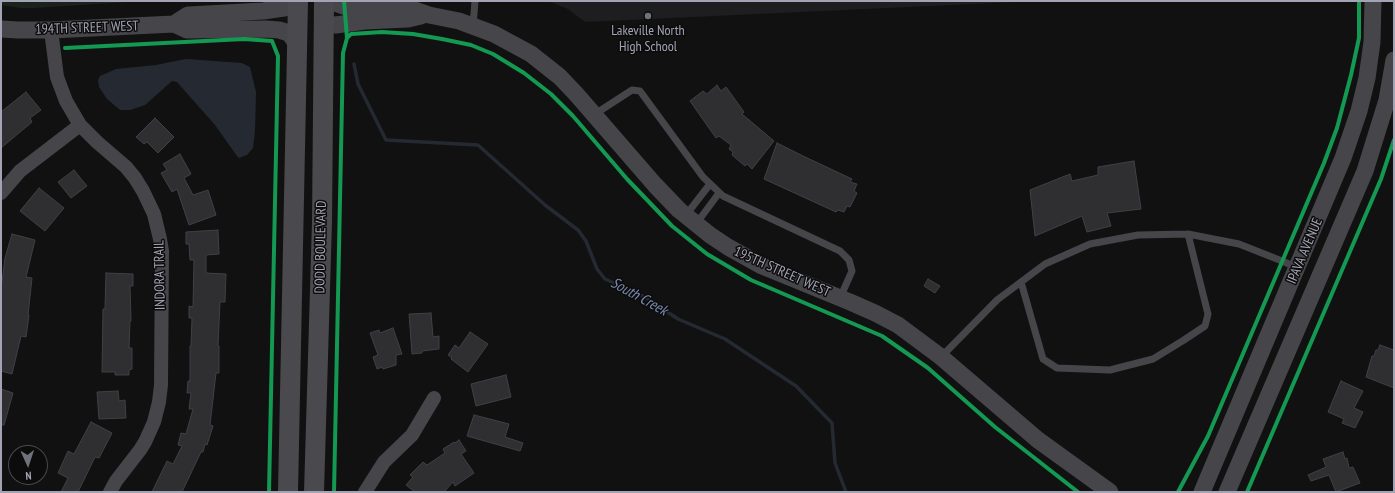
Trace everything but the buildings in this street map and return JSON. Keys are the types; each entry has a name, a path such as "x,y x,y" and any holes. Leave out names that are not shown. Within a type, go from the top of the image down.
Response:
{"main road":[{"name":"DODD BOULEVARD","path":"314,492 322,222 324,1"},
{"name":"DODD BOULEVARD","path":"288,492 297,44 303,4"},
{"path":"303,4 318,16 324,24"},
{"path":"303,4 304,17 308,25 312,53 314,206 322,222"}],"street":[{"name":"195TH STREET WEST","path":"335,1 338,4 349,8 377,6 412,9 429,15 459,21 506,39 541,62 560,77 655,185 690,220 728,247 762,266 875,312 898,325 941,357 1038,440 1110,492"},
{"name":"IPAVA AVENUE","path":"1202,492 1298,268 1343,158 1359,111 1367,78 1372,42 1373,1"},
{"name":"194TH STREET WEST","path":"174,24 188,15 263,11 303,4"},
{"name":"195TH STREET WEST","path":"324,24 336,25 365,21 408,19 429,15"},
{"name":"194TH STREET WEST","path":"1,29 24,31 174,24 187,30 279,30 289,33 297,44"},
{"name":"INDORA TRAIL","path":"51,30 57,77 66,101 80,125 96,142 126,167 143,191 158,226 162,251 160,385 157,412 149,433 140,450 116,481 110,492"},
{"name":"IPAVA AVENUE","path":"1227,492 1365,171 1387,100 1394,60"},
{"path":"1,193 20,171 80,125"},
{"path":"366,492 384,462 412,435 434,398"}],"lane":[{"path":"473,26 475,1"},
{"path":"594,115 632,90 640,91 674,138 710,184 719,193 840,251 849,260 852,270 840,298"},
{"path":"690,220 710,184"},
{"path":"690,220 719,193"},
{"path":"941,357 997,300 1045,264 1090,244 1138,235 1188,234 1240,244 1298,268"},
{"path":"1021,282 1043,359 1056,368 1110,370 1153,359 1204,326 1208,314 1188,234"}],"shaded area":[{"path":"1,1 143,1 21,8 1,5"},
{"name":"Lakeville North High School","path":"548,1 1038,1 585,22 568,9"},
{"path":"186,59 242,63 250,67 256,92 255,131 253,148 247,155 239,158 237,156 215,125 177,82 172,81 145,105 130,110 120,110 107,99 99,87 98,80 100,76 116,69 156,65"}],"waterway":[{"name":"South Creek","path":"354,64 358,84 386,140 478,145 545,205 578,230 586,241 597,269 605,279 645,297 678,319 725,339 796,386 832,423 835,463 846,492"}],"cycle path":[{"path":"334,492 343,53 347,38 344,1"},
{"path":"1178,492 1208,436 1324,163 1337,128 1359,38 1359,1"},
{"path":"347,38 351,34 382,32 413,34 442,39 471,45 493,54 524,73 551,94 573,116 627,179 672,226 707,254 751,280 882,336 928,368 995,427 1078,492"},
{"path":"65,48 244,39 272,41 278,56 269,492"},
{"path":"1247,492 1381,179 1394,140"}],"place":[{"name":"Lakeville North High School","path":"648,16"}]}
